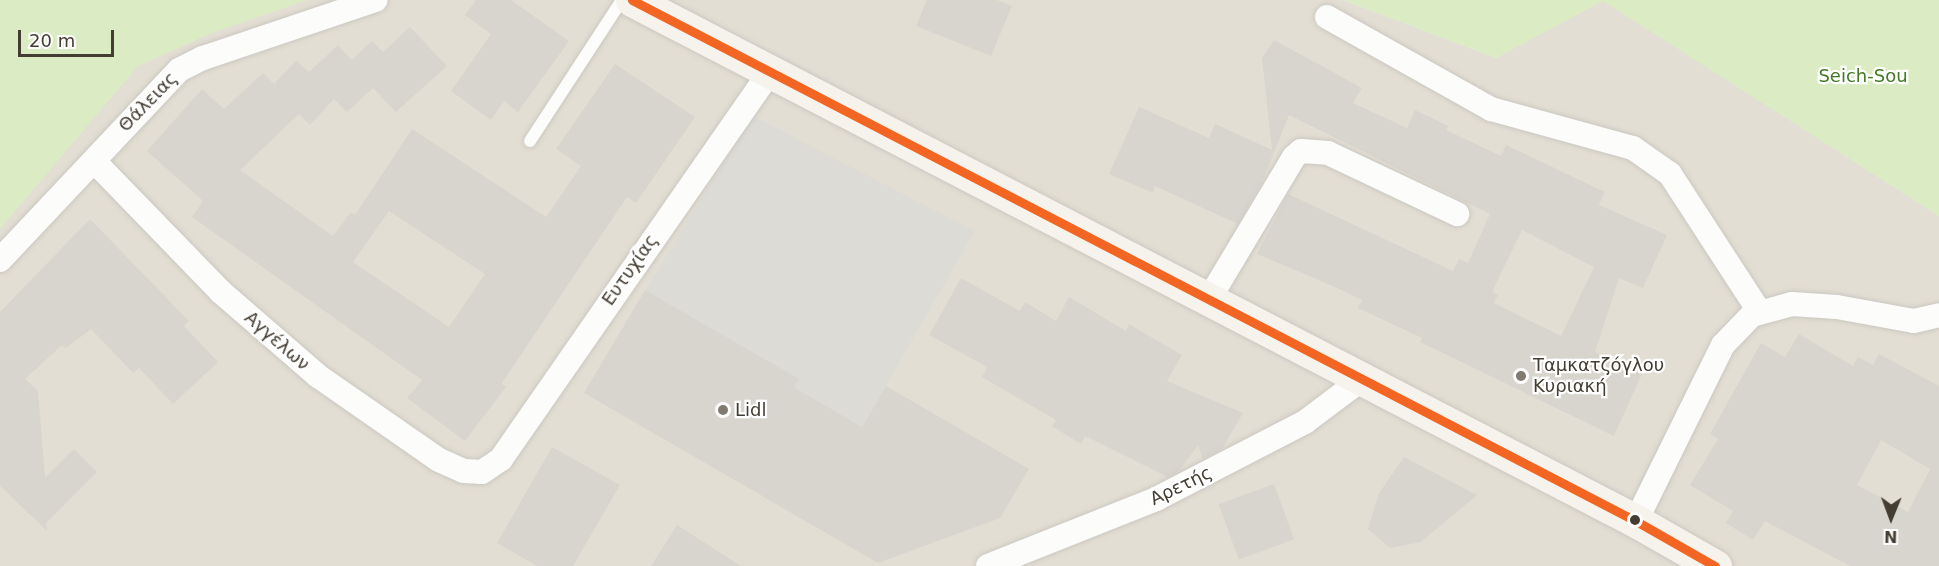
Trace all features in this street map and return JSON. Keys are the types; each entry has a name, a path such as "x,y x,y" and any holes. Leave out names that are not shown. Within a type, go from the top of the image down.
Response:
{"main road":[{"path":"632,0 1636,521 1715,566"}],"street":[{"name":"Θάλειας","path":"0,260 94,161 156,89 184,67 375,0"},
{"path":"1327,17 1491,109 1633,148 1670,174 1759,311"},
{"name":"Ευτυχίας","path":"492,468 769,73"},
{"path":"1209,299 1294,157 1301,152 1328,153 1457,214"},
{"name":"Αγγέλων","path":"94,161 221,292 318,376 439,460 471,472 492,468"},
{"path":"1636,521 1723,345 1741,324 1759,311 1792,304 1837,307 1914,321 1939,315"},
{"name":"Αρετής","path":"988,566 1156,499 1305,422 1361,380"}],"lane":[{"path":"530,141 622,0"}],"shaded area":[{"path":"0,0 1343,0 1496,58 1603,0 1939,216 1939,566 0,566"},
{"path":"753,116 975,231 862,427 794,387 798,379 645,290"}],"green space":[{"path":"0,0 307,0 212,33 138,66 0,229"},
{"name":"Seich-Sou","path":"1343,0 1939,0 1939,216 1603,1 1496,58"}],"building":[{"path":"476,0 511,0 569,41 518,112 504,101 491,120 451,91 491,34 465,15"},
{"path":"927,0 997,0 1012,6 991,56 916,26"},
{"path":"410,27 447,66 396,112 373,88 347,112 334,99 310,125 299,114 240,170 333,236 351,212 355,215 412,129 546,217 581,166 556,149 615,64 695,117 636,203 627,197 502,383 506,387 465,441 407,398 422,380 192,217 203,201 147,151 202,89 224,109 263,73 274,84 296,61 309,72 338,45 352,60 372,41 383,52","holes":["389,211 485,274 449,327 353,262"]},
{"path":"1274,40 1362,88 1353,103 1407,128 1415,110 1448,126 1446,130 1501,156 1506,145 1605,192 1599,205 1667,235 1643,288 1619,278 1595,352 1642,374 1614,436 1420,342 1422,338 1358,308 1362,300 1257,254 1288,194 1453,271 1459,259 1468,263 1490,214 1289,115 1262,182 1238,224 1155,186 1153,193 1109,174 1139,107 1209,138 1215,124 1272,150 1262,58","holes":["1522,230 1594,267 1561,336 1494,303 1498,295 1492,292"]},
{"path":"90,219 189,321 184,326 218,362 173,404 139,368 133,373 91,329 66,348 62,345 25,379 38,391 45,478 74,449 97,472 46,523 47,531 0,486 0,312"},
{"path":"961,278 1020,311 1025,302 1056,321 1069,297 1126,331 1129,324 1182,355 1167,381 1243,413 1222,449 1203,459 1198,445 1180,470 1168,477 1085,436 1081,444 1052,426 1056,420 982,377 987,367 929,335"},
{"name":"Lidl","path":"645,290 799,379 794,387 862,427 886,386 1029,469 1000,518 878,563 584,393"},
{"path":"1799,334 1853,366 1858,357 1873,365 1879,354 1939,386 1939,566 1850,566 1765,521 1753,540 1726,523 1733,511 1690,485 1718,439 1710,434 1761,343 1785,357","holes":["1881,440 1930,469 1908,512 1857,485"]},
{"path":"552,447 620,485 573,566 537,566 497,543"},
{"path":"1404,457 1477,495 1421,542 1390,548 1368,529 1379,493"},
{"path":"1274,484 1294,539 1239,560 1219,504"},
{"path":"677,525 741,566 651,566"}],"transit line":[{"path":"632,0 1636,521 1715,566"}],"place":[{"name":"Ταμκατζόγλου Κυριακή","path":"1521,376"},
{"name":"Lidl","path":"723,410"}]}
